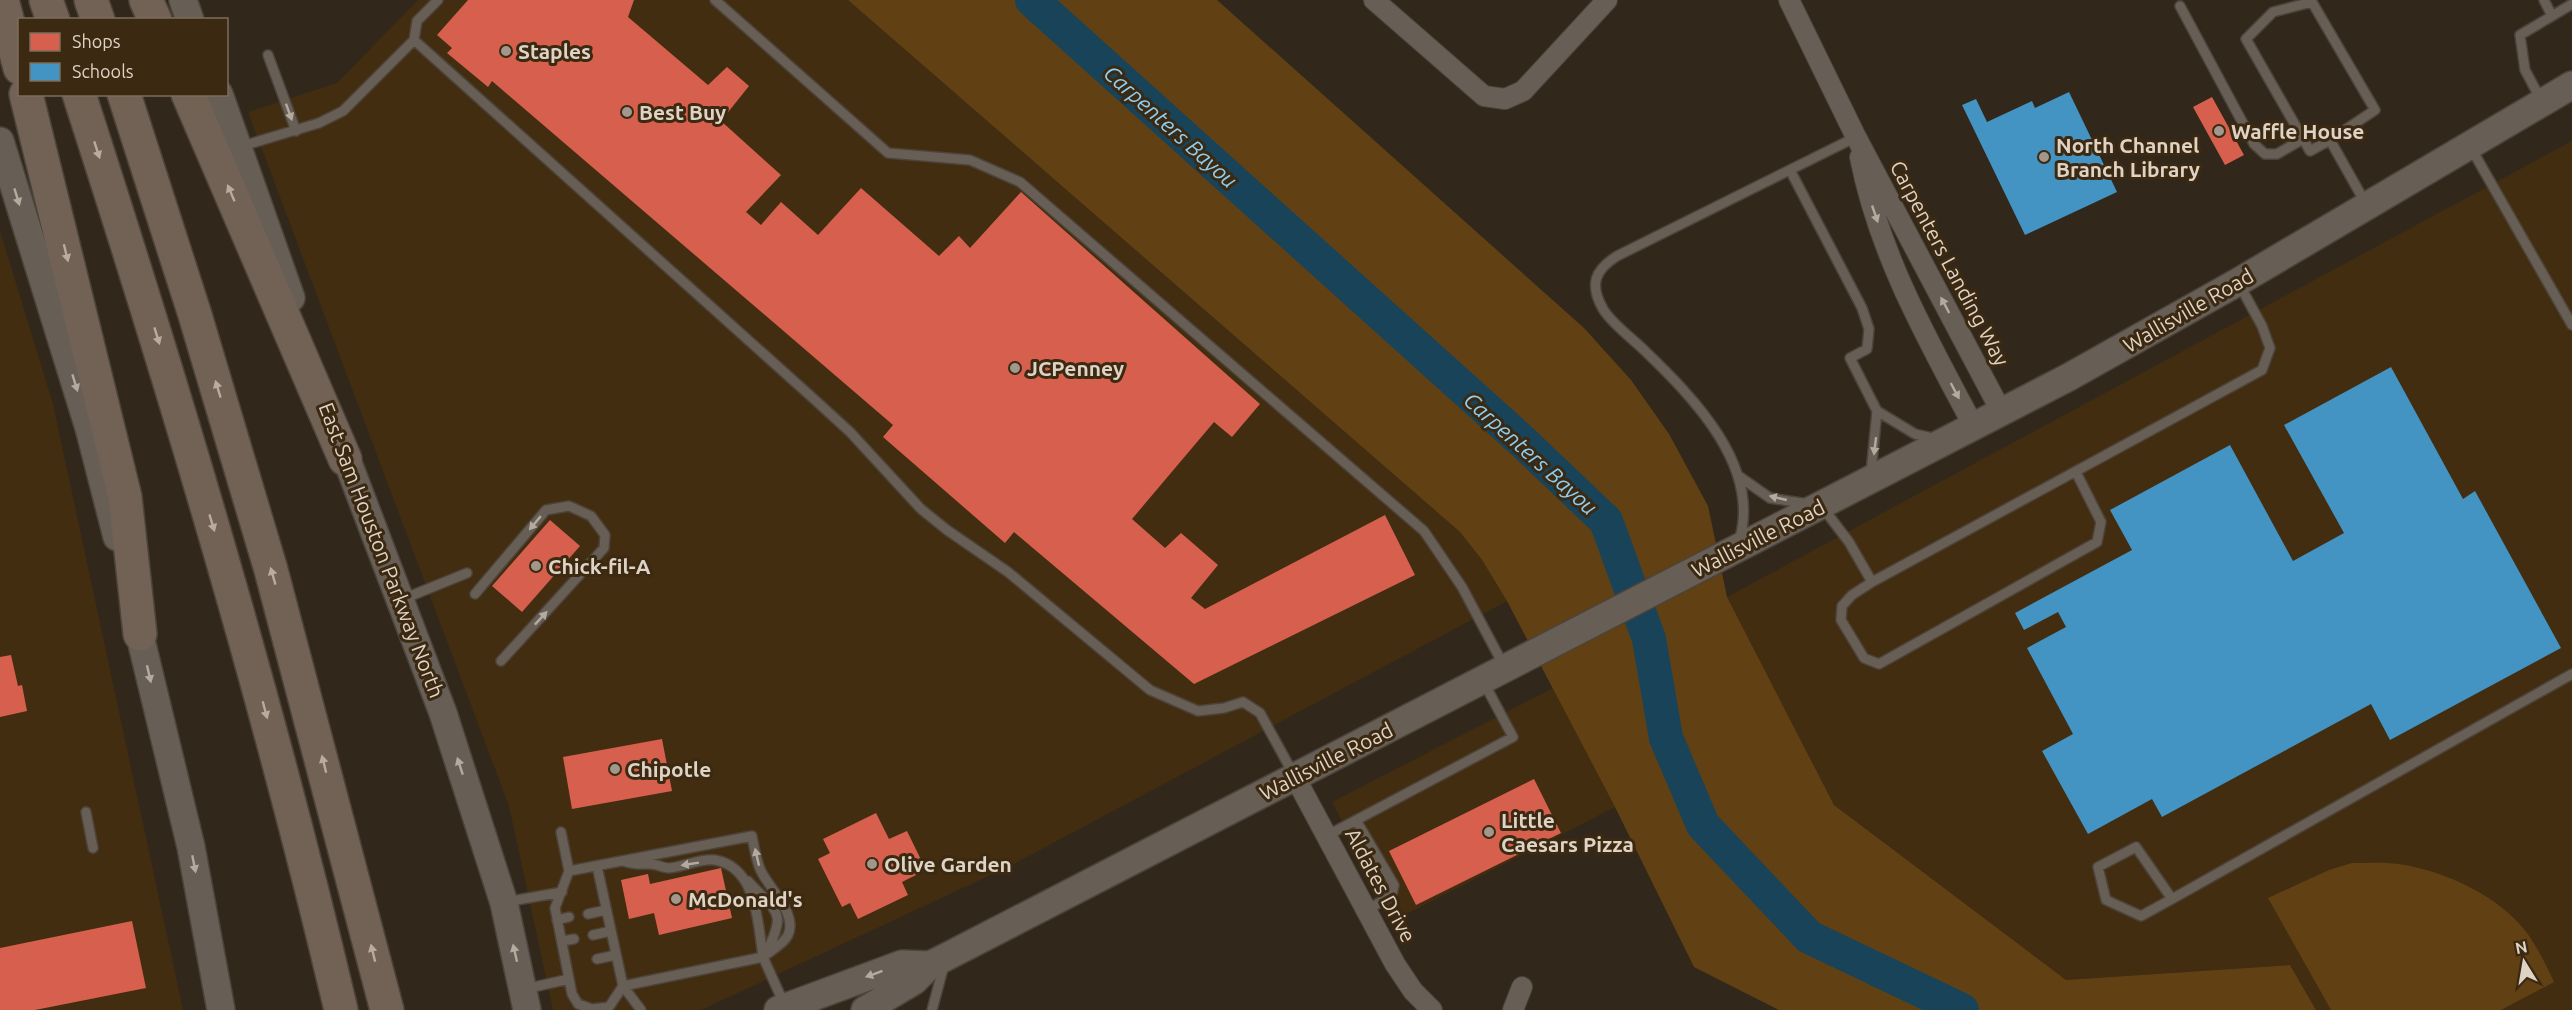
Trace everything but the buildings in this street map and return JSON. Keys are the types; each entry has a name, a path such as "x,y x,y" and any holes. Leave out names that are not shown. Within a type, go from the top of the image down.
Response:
{"highway":[{"path":"2,0 18,60"},
{"path":"46,0 52,18"},
{"path":"91,0 97,18"},
{"path":"146,0 154,18"},
{"path":"26,96 125,497 140,634"},
{"path":"80,96 154,328 229,581 279,759 341,1010"},
{"path":"125,96 195,315 271,570 320,748 387,1010"},
{"path":"189,96 345,459"}],"main road":[{"path":"183,0 189,18"},
{"name":"Wallisville Road","path":"865,1010 914,981 938,961 2002,412 2238,282 2572,85"},
{"name":"East Sam Houston Parkway North","path":"220,96 345,459 443,713 504,903 525,999"},
{"path":"0,141 90,428 190,847 222,1010"},
{"name":"Wallisville Road","path":"781,1008 902,964 938,961"}],"street":[{"path":"1374,0 1473,90 1494,99 1505,99 1523,91 1607,0"},
{"name":"Carpenters Landing Way","path":"1789,0 1856,137 2002,412"},
{"name":"Carpenters Landing Way","path":"1856,137 1866,187 1901,287 1974,427"},
{"name":"Aldates Drive","path":"1295,777 1395,964 1413,991 1432,1010"},
{"path":"1513,1010 1522,987"}],"lane":[{"path":"239,147 320,123 343,111 414,40 417,21 438,0"},
{"path":"715,0 888,153 970,160 1020,182 1424,531 1462,587 1494,674 1513,738 1328,835"},
{"path":"2544,0 2552,16"},
{"path":"2312,2 2375,110 2330,140 2310,151 2246,39 2273,12 2312,2"},
{"path":"2542,103 2525,70 2520,35 2572,4"},
{"path":"2180,6 2254,144 2265,154 2277,154 2303,139"},
{"path":"414,40 791,377 850,432 921,509 1008,572 1150,690 1198,711 1224,708 1243,702 1260,713 1295,777"},
{"path":"268,54 296,131"},
{"path":"1737,549 1743,529 1744,501 1740,477 1707,416 1680,384 1604,311 1596,294 1595,277 1602,266 1617,256 1856,137"},
{"path":"2330,140 2367,206"},
{"path":"2470,146 2569,315 2572,325"},
{"path":"1790,170 1855,293 1869,329 1867,349 1850,358 1877,411 1875,452 1869,481"},
{"path":"2076,472 2101,522 2097,543 1879,664 1864,658 1841,620 1842,606 1852,595 1872,582 2262,370 2270,348 2262,326 2238,282"},
{"path":"1877,411 1916,434 1945,442"},
{"path":"1740,477 1770,498 1821,506 1849,542 1872,582"},
{"path":"475,594 546,510 569,506 591,516 605,535 604,548 501,661"},
{"path":"400,600 467,573"},
{"path":"2172,899 2136,847 2098,867 2106,900 2141,916 2172,899 2572,674"},
{"path":"86,812 93,848"},
{"path":"1356,820 1394,885 1392,895 1367,909"},
{"path":"561,832 569,871 555,908 572,994 578,1004 592,1009 609,1007 623,986 763,957 787,937 790,926 789,915 771,892 759,866 752,836 569,871"},
{"path":"622,861 638,866 651,864 668,868 714,860 730,866 744,877 771,906 779,924 763,957"},
{"path":"597,866 623,986 641,1010"},
{"path":"744,877 753,899 763,957 781,1008"},
{"path":"504,903 562,892"},
{"path":"588,914 606,910"},
{"path":"557,920 569,917"},
{"path":"593,935 611,931"},
{"path":"562,941 574,939"},
{"path":"597,959 616,956"},
{"path":"932,1010 938,961"},
{"path":"567,965 578,963"},
{"path":"525,999 569,979"}],"shaded area":[{"path":"418,0 848,0 1460,532 1482,560 1507,601 1010,866 701,1010 553,1010 509,806 248,112 337,83"},
{"path":"848,0 1217,0 1584,328 1631,380 1669,434 1708,506 1727,597 1834,805 2066,980 2290,965 2316,1010 1779,1010 1694,967 1615,807 1507,601 1482,560 1460,532"},
{"path":"2572,141 2572,1010 2316,1010 2290,965 2066,980 1834,805 1727,597"},
{"path":"0,231 53,404 183,1010 0,1010"},
{"path":"1553,688 1615,807 1395,920 1332,802"},
{"path":"2352,863 2387,863 2415,867 2451,879 2486,896 2502,907 2527,933 2554,982 2501,1010 2331,1010 2268,898 2329,870"}],"waterway":[{"name":"Carpenters Bayou","path":"1032,0 1523,442 1606,521 1649,639 1666,738 1703,825 1809,937 1962,1010"}],"place":[{"name":"Staples","path":"506,51"},
{"name":"Best Buy","path":"627,112"},
{"name":"Waffle House","path":"2219,131"},
{"name":"North Channel Branch Library","path":"2044,157"},
{"name":"JCPenney","path":"1015,368"},
{"name":"Chick-fil-A","path":"536,566"},
{"name":"Chipotle","path":"615,769"},
{"name":"Little Caesars Pizza","path":"1489,832"},
{"name":"Olive Garden","path":"872,864"},
{"name":"McDonald's","path":"676,899"}]}
